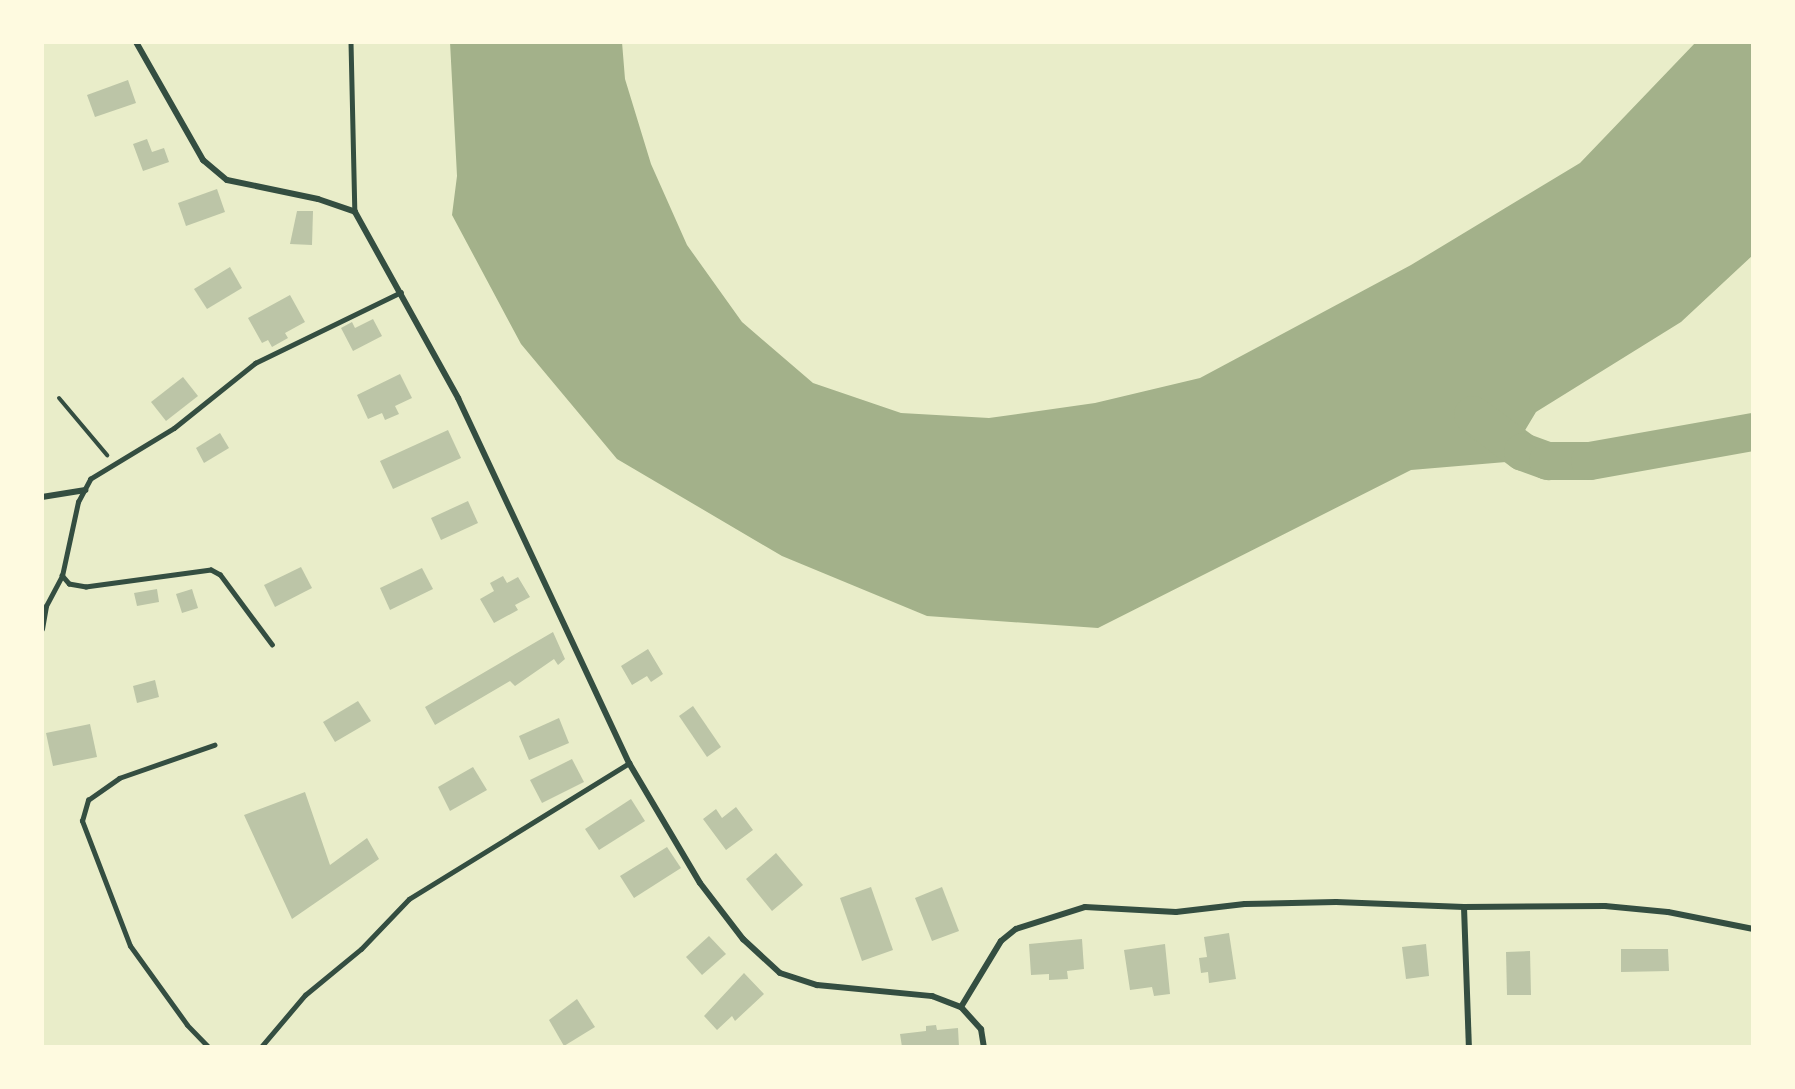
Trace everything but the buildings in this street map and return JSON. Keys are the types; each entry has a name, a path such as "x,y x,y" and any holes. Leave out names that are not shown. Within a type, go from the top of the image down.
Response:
{"street":[{"path":"136,42 203,160 227,180 318,199 355,212 458,398 629,762 700,883 743,939 780,973 818,985 932,996 961,1007 981,1029 984,1047"},
{"path":"42,497 85,490"},
{"path":"961,1007 1001,940 1016,929 1085,908 1176,912 1245,904 1336,902 1464,907 1605,906 1668,912 1753,929"},
{"path":"1464,907 1469,1047"}],"lane":[{"path":"351,42 355,212"},
{"path":"42,629 46,606 62,576 78,502 90,479 113,462 174,429 255,363 401,292"},
{"path":"62,576 69,585 86,587 211,570 220,575 272,645"},
{"path":"208,1047 187,1025 130,946 82,821 88,800 119,778 214,745"},
{"path":"261,1047 305,995 361,949 409,899 629,762"}],"path":[{"path":"59,398 113,462"}],"shaded area":[{"path":"450,42 622,42 625,79 651,164 687,245 742,322 813,383 901,413 989,418 1095,403 1200,378 1411,265 1580,163 1696,42 1753,42 1753,255 1681,322 1536,412 1506,462 1411,470 1098,628 927,616 782,556 617,459 521,344 452,215 457,176"}],"waterway":[{"path":"1473,415 1523,452 1548,461 1590,461 1753,432"}]}
